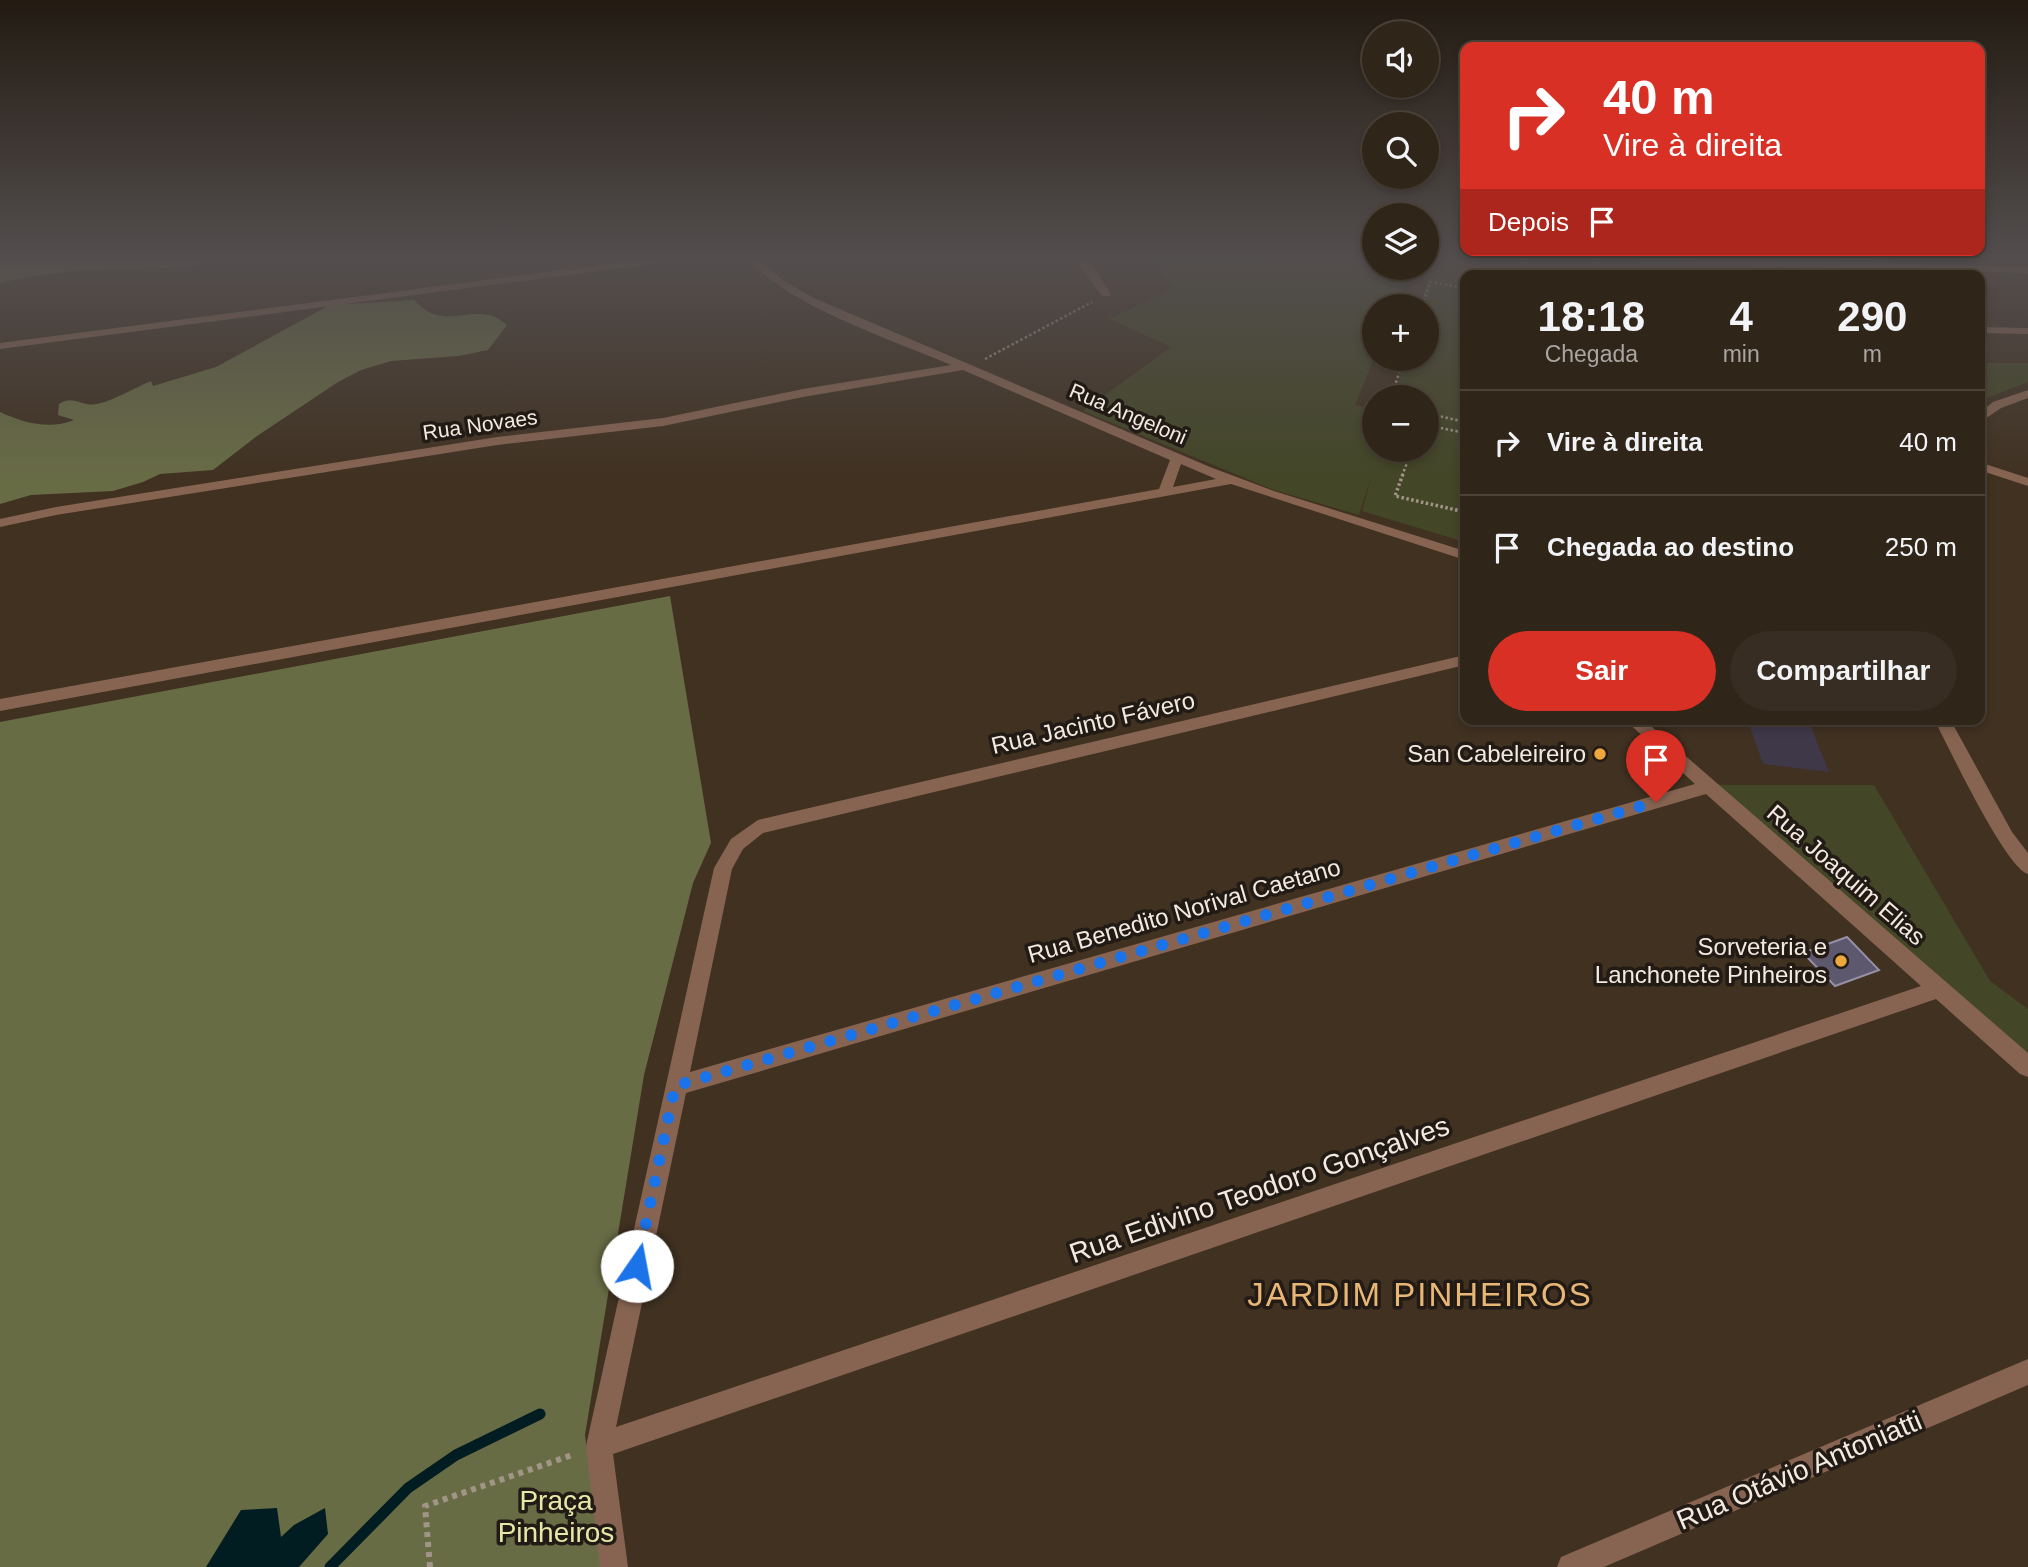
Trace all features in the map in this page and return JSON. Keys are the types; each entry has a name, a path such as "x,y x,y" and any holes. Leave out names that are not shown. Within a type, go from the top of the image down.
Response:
{"street":[{"path":"0,346 105,332"},
{"name":"Rua Angeloni","path":"886,332 1232,480 1460,554"},
{"name":"Rua Novaes","path":"0,523 56,511 497,440 663,422 803,393 967,367"},
{"path":"1985,414 1997,405 2028,394"},
{"path":"1165,491 1177,457"},
{"path":"1985,468 2028,482"},
{"path":"0,705 1232,480"},
{"path":"1441,548 1460,565"},
{"name":"Rua Jacinto Fávero","path":"675,1086 723,869 737,844 758,828 1460,661"},
{"name":"Rua Joaquim Elias","path":"1639,725 2028,1067"},
{"path":"1945,725 2006,836 2028,867"},
{"name":"Rua Benedito Norival Caetano","path":"675,1086 1709,787"},
{"name":"Rua Edivino Teodoro Gonçalves","path":"599,1446 1938,989"},
{"path":"614,1567 599,1446 675,1086"},
{"name":"Rua Otávio Antoniatti","path":"1570,1567 2028,1372"}],"path":[{"path":"967,367 1033,332"},
{"path":"1439,417 1460,421"},
{"path":"1439,428 1460,432"},
{"path":"1408,462 1395,496 1460,511"},
{"path":"430,1567 425,1506 599,1446"}],"shaded area":[{"path":"1749,725 1810,725 1829,772 1763,764"}],"green space":[{"path":"280,332 502,332 488,350 458,356 391,361 361,370 338,382 257,436 213,470 160,474 113,491 31,495 0,504 0,412 37,424 65,423 74,420 58,415 59,404 64,401 97,404 151,381 153,386 216,367"},
{"path":"1138,332 1362,332 1362,371 1369,371 1355,405 1362,406 1362,462 1439,462 1439,385 1397,385 1402,371 1439,371 1439,332 1460,332 1460,540 1362,511 1371,477 1359,515 1274,490 1083,411 1171,347"},
{"path":"1985,363 2028,363 2028,382 1985,399"},
{"name":"Praça Pinheiros","path":"670,596 711,843 693,883 644,1075 585,1435 602,1567 0,1567 0,722"},
{"path":"1714,785 1874,785 1990,981 2028,1009 2028,1060"}],"water":[{"path":"277,1508 281,1537 294,1525 325,1508 328,1534 299,1567 206,1567 241,1510"}],"building":[{"name":"Sorveteria e Lanchonete Pinheiros","path":"1847,937 1879,970 1835,986 1803,953"}],"waterway":[{"path":"330,1567 408,1488 456,1455 540,1414"}],"place":[{"name":"San Cabeleireiro","path":"1600,754"},
{"name":"Sorveteria e Lanchonete Pinheiros","path":"1841,961"}],"district":[{"name":"JARDIM PINHEIROS","path":"1420,1294"}],"route":[{"path":"637,1266 675,1086 1656,802"}]}
